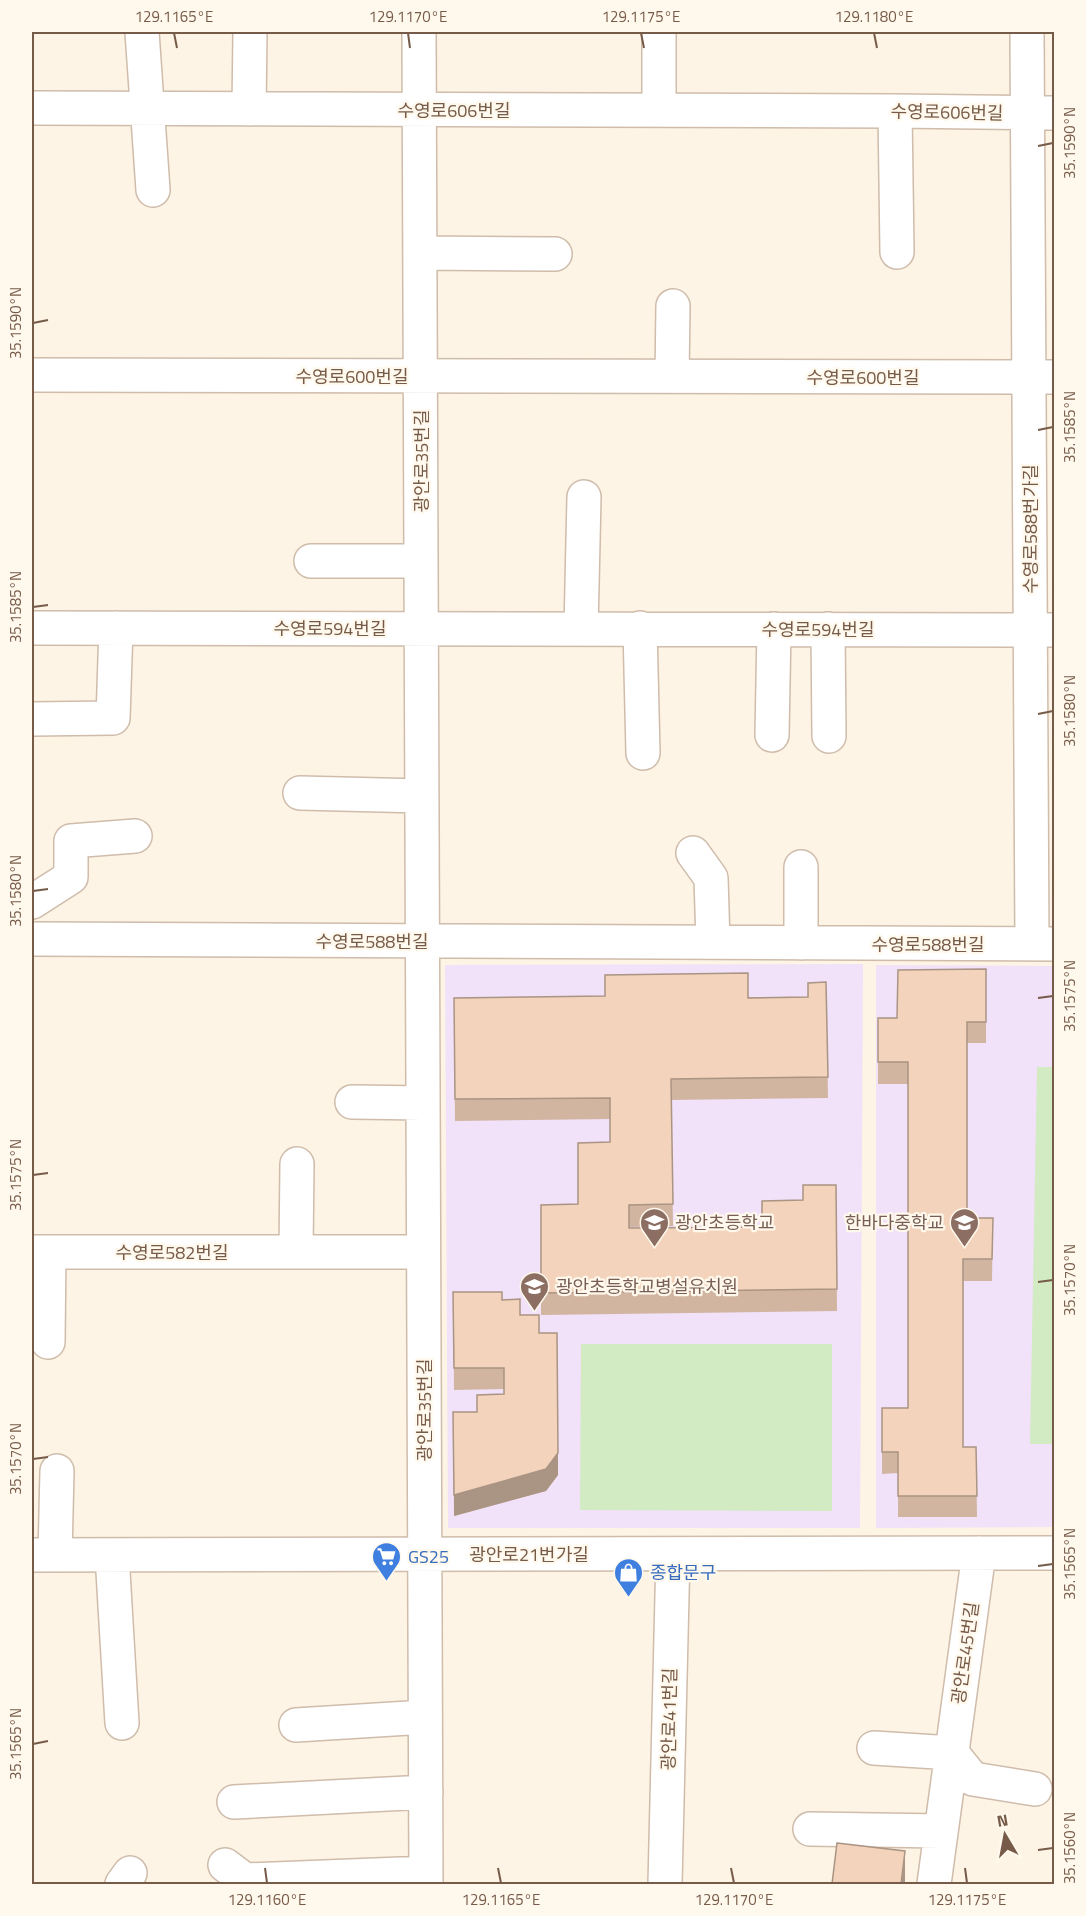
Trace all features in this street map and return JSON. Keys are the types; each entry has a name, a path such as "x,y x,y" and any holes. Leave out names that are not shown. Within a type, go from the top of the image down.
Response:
{"street":[{"path":"142,32 153,190"},
{"path":"249,109 250,32"},
{"name":"광안로35번길","path":"225,1865 245,1880 426,1879 419,32"},
{"path":"658,110 659,32"},
{"name":"수영로588번가길","path":"1027,32 1041,113 1043,944"},
{"name":"수영로606번길","path":"32,108 1041,113"},
{"path":"895,111 897,252"},
{"path":"420,252 555,254"},
{"path":"672,376 673,306"},
{"name":"수영로600번길","path":"32,375 1042,377"},
{"path":"580,629 584,497"},
{"path":"310,561 421,561"},
{"name":"수영로594번길","path":"32,628 1042,630"},
{"path":"32,719 113,717 116,628"},
{"path":"640,628 644,753"},
{"path":"772,735 774,629"},
{"path":"828,629 829,736"},
{"path":"300,793 422,796"},
{"path":"32,902 71,877 71,841 135,836"},
{"path":"693,853 711,878 713,942"},
{"path":"801,867 801,943"},
{"name":"수영로588번길","path":"32,939 1043,944"},
{"path":"352,1102 423,1103"},
{"path":"296,1252 297,1164"},
{"name":"수영로582번길","path":"48,1342 40,1252 423,1252"},
{"name":"광안로21번가길","path":"57,1471 43,1555 1054,1553"},
{"name":"광안로45번길","path":"934,1884 979,1553"},
{"name":"광안로41번길","path":"665,1884 673,1554"},
{"path":"112,1555 122,1723"},
{"path":"296,1725 425,1717"},
{"path":"874,1748 952,1753 973,1779 1035,1789"},
{"path":"234,1802 426,1792"},
{"path":"810,1829 941,1831"}],"shaded area":[{"name":"광안초등학교","path":"863,964 860,1528 448,1528 445,965"},
{"name":"한바다중학교","path":"876,965 1054,966 1054,1527 876,1528"}],"green space":[{"path":"1037,1067 1054,1067 1054,1444 1030,1444"},
{"path":"581,1344 832,1344 832,1511 580,1510"}],"building":[{"path":"986,969 986,1022 967,1022 967,1218 993,1218 992,1259 963,1259 963,1447 976,1447 977,1496 898,1496 898,1452 882,1452 882,1408 908,1408 908,1062 878,1062 878,1018 897,1018 898,970"},
{"path":"748,973 748,998 808,997 808,983 826,982 828,1077 671,1079 673,1204 629,1205 629,1228 762,1227 762,1201 803,1200 803,1185 836,1185 837,1289 541,1293 541,1205 578,1204 578,1143 610,1142 610,1098 455,1099 454,998 605,996 605,975"},
{"path":"453,1292 502,1292 502,1300 520,1299 520,1315 539,1315 539,1333 557,1333 558,1453 546,1469 454,1495 453,1412 477,1412 477,1395 504,1394 504,1368 454,1368"},
{"path":"837,1843 905,1851 901,1884 832,1884"}],"place":[{"name":"광안초등학교","path":"654,1248"},
{"name":"한바다중학교","path":"965,1248"},
{"name":"광안초등학교병설유치원","path":"535,1312"},
{"name":"GS25","path":"387,1582"},
{"name":"종합문구","path":"629,1598"}]}
